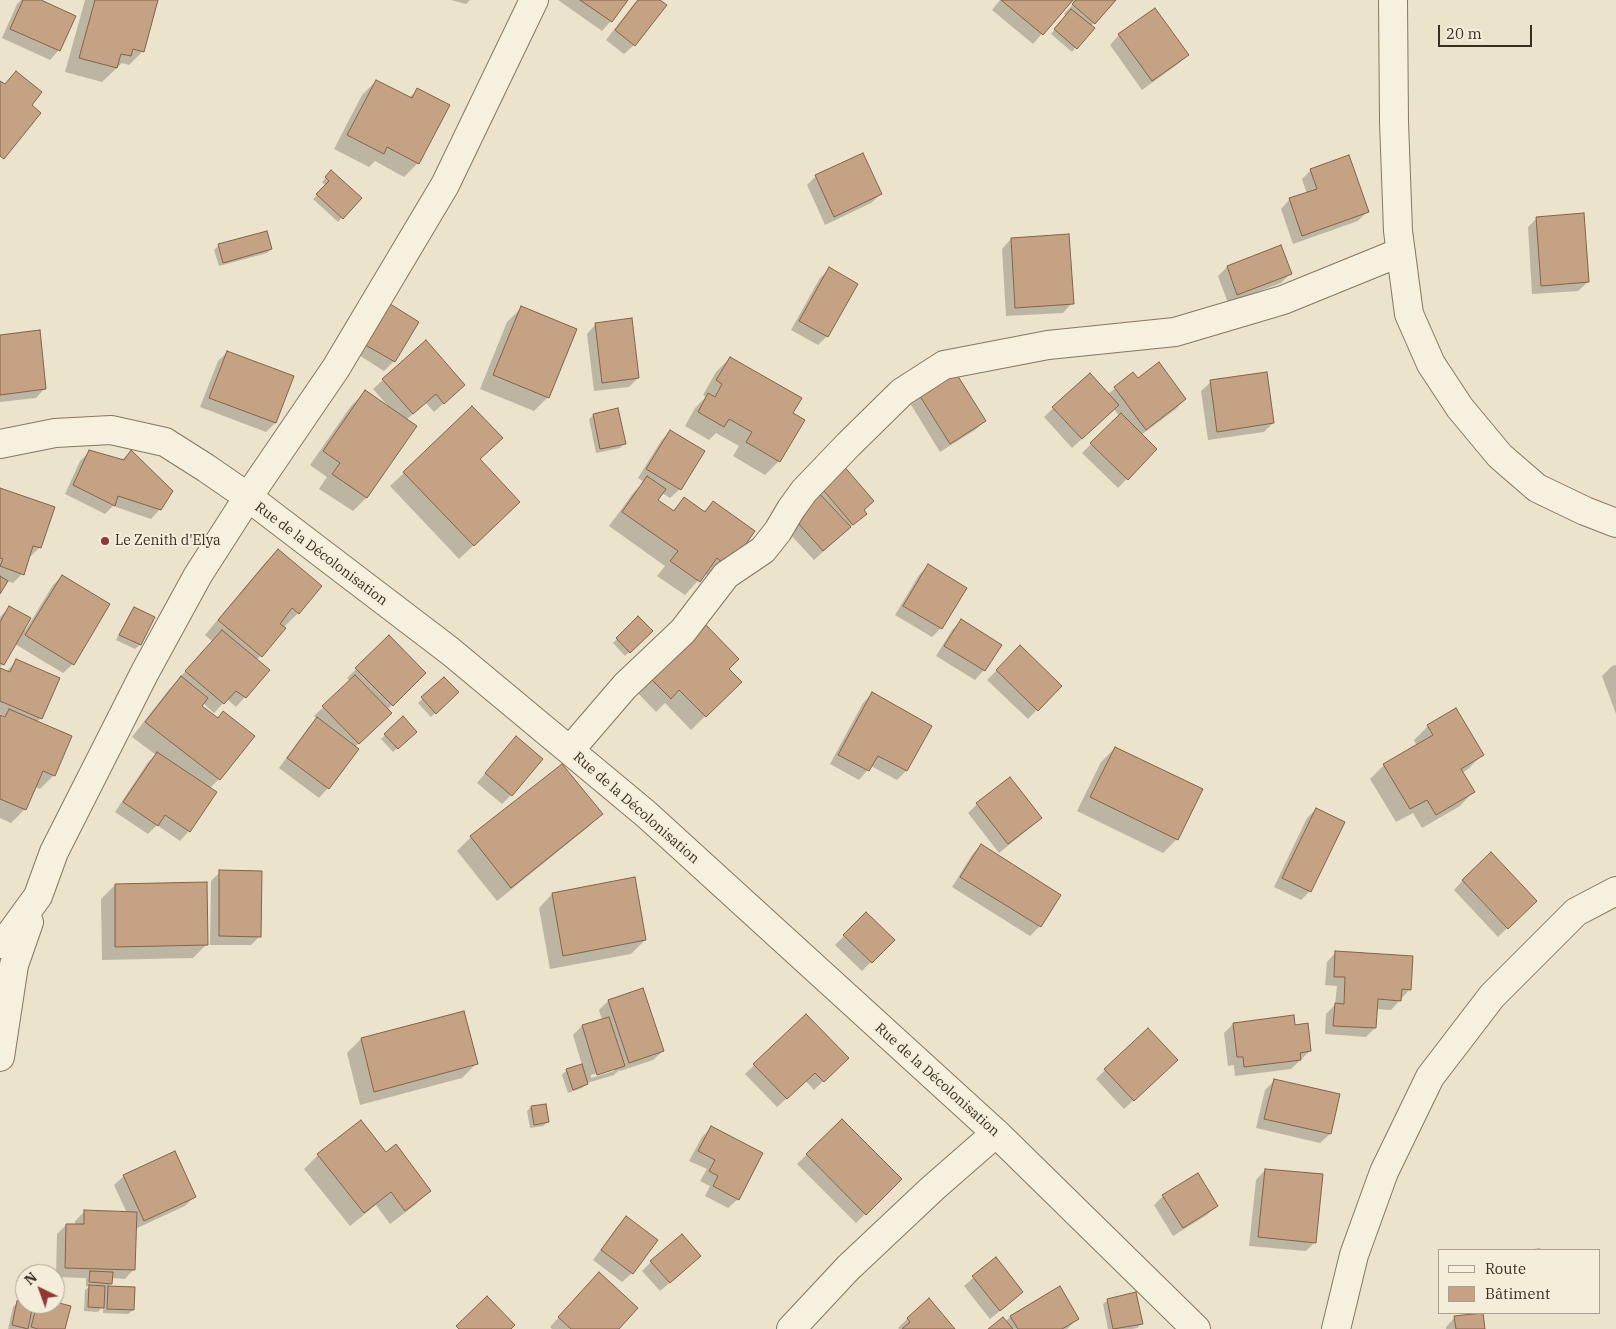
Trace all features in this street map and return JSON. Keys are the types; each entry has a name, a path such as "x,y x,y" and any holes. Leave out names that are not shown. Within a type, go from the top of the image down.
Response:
{"street":[{"path":"0,944 6,940 38,896 54,852 145,672 198,575 248,497 336,368 445,185 534,0"},
{"path":"1393,0 1394,122 1398,231 1409,314 1431,364 1460,408 1500,456 1537,488 1616,523"},
{"path":"570,750 625,686 683,630 726,576 763,550 804,491 848,445 902,392 944,366 1048,345 1175,332 1284,300 1401,252"},
{"name":"Rue de la Décolonisation","path":"0,444 55,433 111,430 165,442 248,497 450,651 646,814 996,1134 1196,1329"},
{"path":"0,1057 14,965 54,852"},
{"path":"1336,1329 1354,1255 1384,1172 1430,1076 1492,996 1576,912 1616,891"},
{"path":"791,1329 848,1268 933,1188 996,1134"}],"building":[{"path":"23,0 41,0 76,16 60,51 10,29"},
{"path":"95,0 158,0 144,52 133,49 131,56 121,54 117,68 79,58"},
{"path":"580,0 628,0 612,22"},
{"path":"638,0 660,0 667,5 635,46 615,30"},
{"path":"1001,0 1073,0 1043,35"},
{"path":"1076,0 1116,0 1095,24 1072,4"},
{"path":"1155,8 1189,55 1152,81 1118,34"},
{"path":"1071,9 1095,28 1077,49 1054,29"},
{"path":"16,71 42,92 32,105 41,113 4,159 0,156 0,81 5,84"},
{"path":"376,80 412,98 417,88 450,105 419,164 387,147 384,154 347,135"},
{"path":"863,153 882,194 834,217 815,175"},
{"path":"1349,155 1369,212 1302,236 1289,198 1317,189 1310,169"},
{"path":"331,170 362,198 343,219 316,194 329,181 325,177"},
{"path":"1584,213 1589,282 1541,286 1536,217"},
{"path":"267,231 272,249 223,263 218,244"},
{"path":"1069,234 1074,304 1015,308 1011,238"},
{"path":"1281,245 1292,274 1237,295 1227,266"},
{"path":"829,267 858,284 828,337 799,321"},
{"path":"387,302 419,322 395,362 362,343"},
{"path":"521,306 577,329 549,398 493,375"},
{"path":"632,318 639,378 602,383 595,323"},
{"path":"40,330 46,389 0,395 0,335"},
{"path":"426,340 465,385 444,404 436,394 413,414 382,379"},
{"path":"227,351 294,376 276,423 209,398"},
{"path":"730,357 802,398 793,413 805,420 780,462 746,442 752,432 729,419 724,427 698,412 708,393 715,397 722,384 716,380"},
{"path":"1159,362 1186,399 1146,430 1114,387 1133,372 1138,378"},
{"path":"954,370 986,421 950,444 918,393"},
{"path":"1267,372 1274,423 1217,432 1210,380"},
{"path":"1090,373 1119,405 1082,439 1052,407"},
{"path":"365,390 417,426 367,498 332,474 340,463 323,451"},
{"path":"472,406 503,438 480,459 520,502 474,546 403,472"},
{"path":"618,408 626,444 600,449 593,414"},
{"path":"1121,413 1157,449 1128,480 1090,443"},
{"path":"670,430 705,451 681,490 646,469"},
{"path":"89,450 124,460 131,450 173,491 161,510 118,496 115,506 73,485"},
{"path":"842,464 874,501 864,510 867,514 853,525 818,484"},
{"path":"647,476 666,489 658,500 674,511 684,497 705,512 713,501 755,531 729,568 717,558 700,582 670,561 678,551 622,512"},
{"path":"0,488 55,507 41,548 33,546 24,575 0,566 3,559 0,558"},
{"path":"815,489 851,527 823,551 798,523 804,516 796,507"},
{"path":"278,549 322,586 299,614 292,608 280,624 286,628 262,657 218,620"},
{"path":"928,564 967,588 942,629 903,606"},
{"path":"62,575 110,604 74,665 25,635"},
{"path":"0,576 8,581 0,594"},
{"path":"9,606 31,618 4,665 0,663 0,622"},
{"path":"134,607 155,617 141,645 119,635"},
{"path":"638,616 653,631 630,653 616,638"},
{"path":"961,619 1002,645 985,671 944,646"},
{"path":"703,622 739,659 729,669 742,682 706,717 679,690 671,699 648,676"},
{"path":"222,630 270,670 246,698 236,691 224,704 185,671"},
{"path":"389,635 426,673 393,706 355,668"},
{"path":"1020,645 1062,686 1038,711 996,670"},
{"path":"16,659 60,678 42,719 0,701 0,668 10,672"},
{"path":"355,675 392,713 359,744 322,706"},
{"path":"181,676 208,698 202,706 218,718 223,711 255,736 220,780 145,722"},
{"path":"444,677 459,692 436,714 421,697"},
{"path":"872,692 932,726 907,771 878,756 869,771 838,755"},
{"path":"1456,708 1484,755 1461,769 1475,792 1436,815 1427,800 1410,809 1383,764 1433,735 1427,725"},
{"path":"9,709 72,736 55,776 43,771 26,810 0,799 0,715 5,717"},
{"path":"403,716 417,732 398,749 384,734"},
{"path":"317,717 359,749 329,789 287,758"},
{"path":"516,736 543,759 512,796 485,773"},
{"path":"1115,747 1203,789 1178,840 1090,797"},
{"path":"157,752 217,792 190,832 165,815 158,826 123,802"},
{"path":"562,764 603,814 511,888 470,836"},
{"path":"1010,777 1042,818 1008,844 976,803"},
{"path":"1316,808 1345,822 1311,892 1282,878"},
{"path":"981,844 1061,895 1041,927 960,877"},
{"path":"1491,852 1537,901 1508,929 1462,880"},
{"path":"219,870 262,871 261,937 219,936"},
{"path":"635,877 646,940 563,956 552,893"},
{"path":"207,882 208,945 115,947 115,884"},
{"path":"866,912 895,940 872,963 843,935"},
{"path":"1335,951 1413,956 1411,990 1402,989 1401,1001 1378,999 1376,1028 1333,1026 1335,1003 1344,1004 1345,977 1334,977"},
{"path":"643,988 664,1051 629,1063 608,1000"},
{"path":"464,1011 478,1064 374,1092 361,1038"},
{"path":"806,1014 849,1058 824,1082 815,1073 787,1099 753,1064"},
{"path":"1294,1015 1295,1025 1308,1023 1311,1051 1300,1053 1301,1060 1244,1067 1243,1057 1237,1057 1233,1023"},
{"path":"609,1017 625,1066 597,1075 582,1025"},
{"path":"1148,1028 1178,1060 1134,1101 1104,1069"},
{"path":"582,1064 588,1084 573,1090 566,1069"},
{"path":"1274,1079 1340,1094 1331,1134 1264,1119"},
{"path":"546,1104 549,1122 534,1125 531,1106"},
{"path":"842,1119 902,1179 866,1215 806,1154"},
{"path":"361,1120 386,1152 396,1144 431,1191 405,1211 391,1192 364,1213 317,1154"},
{"path":"711,1126 763,1153 739,1200 713,1186 718,1176 709,1171 715,1160 698,1151"},
{"path":"175,1151 196,1197 144,1221 123,1175"},
{"path":"1265,1169 1323,1174 1316,1243 1258,1237"},
{"path":"1198,1173 1218,1206 1183,1228 1162,1195"},
{"path":"84,1210 137,1212 135,1270 65,1268 66,1224 84,1224"},
{"path":"626,1216 658,1240 633,1274 601,1250"},
{"path":"682,1234 701,1256 670,1283 650,1261"},
{"path":"996,1257 1023,1292 1000,1311 972,1276"},
{"path":"90,1271 113,1272 112,1284 89,1282"},
{"path":"599,1272 638,1308 619,1329 571,1329 558,1317"},
{"path":"89,1285 105,1286 104,1308 88,1307"},
{"path":"108,1286 135,1287 134,1310 107,1309"},
{"path":"1060,1286 1079,1319 1062,1329 1018,1329 1010,1316"},
{"path":"1136,1292 1143,1324 1113,1329 1107,1299"},
{"path":"487,1296 515,1325 511,1329 459,1329 456,1326"},
{"path":"929,1298 955,1329 902,1329 910,1322 907,1318"},
{"path":"65,1304 71,1306 65,1329 38,1329 31,1327 34,1314 65,1314"},
{"path":"15,1311 15,1314 31,1314 28,1329 12,1325"},
{"path":"1483,1314 1485,1329 1456,1329 1454,1316"},
{"path":"1003,1317 1013,1329 988,1329"}],"place":[{"name":"Le Zenith d'Elya","path":"105,541"}]}
